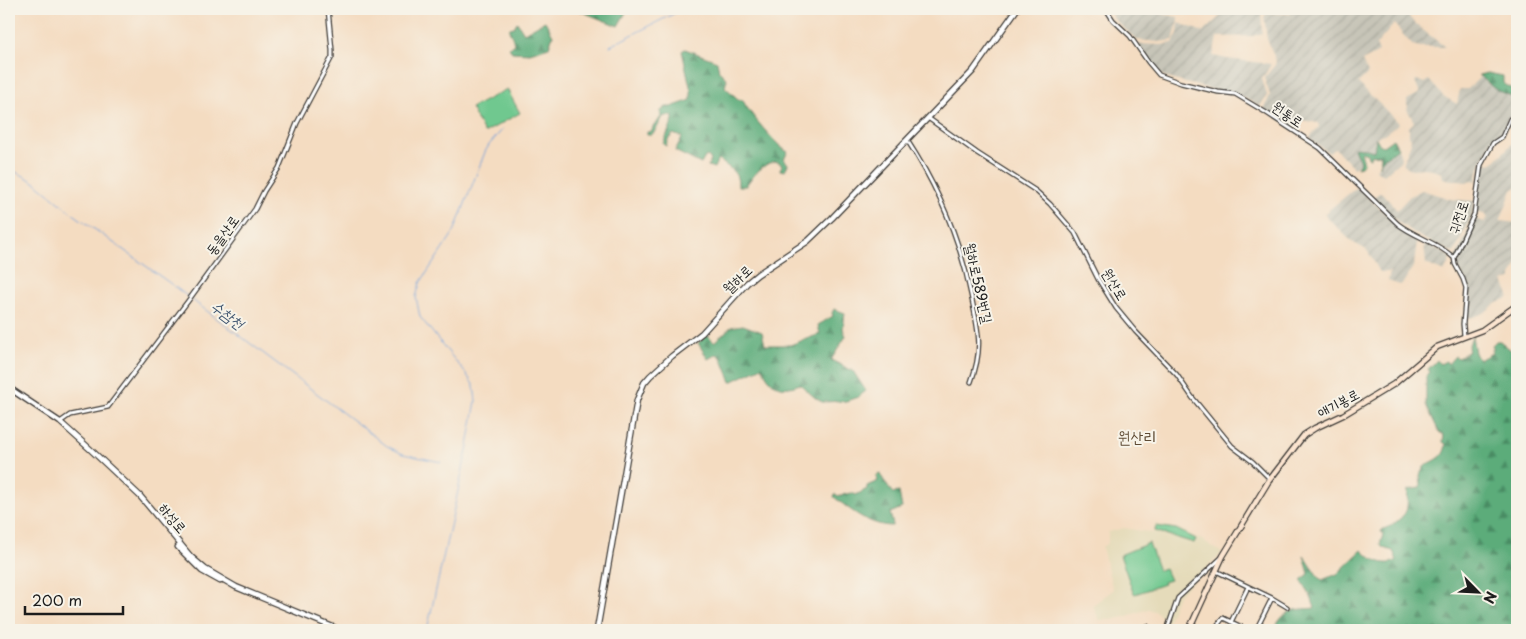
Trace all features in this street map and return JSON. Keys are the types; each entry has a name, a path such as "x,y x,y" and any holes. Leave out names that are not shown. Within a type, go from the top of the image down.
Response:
{"main road":[{"name":"애기봉로","path":"1188,630 1224,556 1270,479 1300,439 1309,432 1343,415 1389,387 1437,347 1487,327 1517,305"}],"street":[{"name":"동을산로","path":"59,423 70,415 108,406 194,294 255,209 279,168 297,123 332,57 328,9"},
{"name":"월하로","path":"597,630 638,400 644,383 660,366 702,333 752,279 816,234 973,71 1017,9"},
{"name":"원통로","path":"1106,9 1113,20 1130,36 1159,75 1181,83 1235,94 1265,112 1320,148 1398,224 1454,258"},
{"name":"귀전로","path":"1454,258 1474,214 1481,165 1493,143 1502,136 1510,119 1517,114"},
{"name":"원산로","path":"928,118 977,153 1036,191 1050,204 1075,233 1098,279 1116,308 1177,375 1192,397 1232,446 1253,462 1270,479"},
{"name":"월하로589번길","path":"907,140 937,190 964,260 979,334 978,358 971,382"},
{"path":"1454,258 1466,288 1464,336"},
{"name":"하성로","path":"9,390 59,423 79,441 138,497 186,556 202,571 238,590 332,630"},
{"name":"하성로","path":"59,423 140,496 191,557 205,568 236,587 340,630"},
{"path":"1166,630 1178,598 1224,556"},
{"path":"1216,571 1287,606"},
{"path":"1230,622 1248,587"},
{"path":"1256,630 1272,598"},
{"path":"1216,627 1221,618 1248,630"}],"shaded area":[{"path":"1108,9 1145,9 1178,17 1173,40 1159,42 1137,40 1115,20"},
{"path":"1248,9 1261,9 1262,33 1253,36 1217,37 1213,56 1271,64 1262,79 1267,95 1260,106 1232,92 1174,80 1159,74 1139,47 1140,44 1161,45 1173,43 1178,33 1179,23 1203,32 1225,12 1245,14"},
{"path":"1290,9 1400,9 1445,47 1420,47 1412,45 1394,24 1376,45 1379,52 1362,61 1368,73 1358,83 1399,123 1387,133 1375,139 1374,151 1357,147 1354,149 1360,162 1354,168 1335,148 1329,153 1310,139 1319,127 1318,123 1302,120 1298,121 1293,129 1264,109 1270,95 1264,78 1276,61 1267,39 1264,16 1268,13 1291,14"},
{"path":"1481,76 1488,84 1506,95 1517,97 1517,112 1510,117 1502,135 1491,143 1479,167 1476,181 1465,182 1446,179 1443,178 1442,173 1426,168 1411,169 1406,166 1403,163 1411,143 1409,127 1414,122 1407,109 1407,100 1420,93 1415,81 1424,83 1429,80 1443,96 1457,104 1460,89 1468,89"},
{"path":"1514,142 1517,144 1517,187 1512,190 1500,221 1517,223 1517,266 1511,275 1511,279 1503,281 1509,295 1508,298 1495,304 1484,313 1470,318 1467,315 1467,285 1456,264 1455,258 1474,219 1485,222 1488,218 1484,214 1476,212 1482,166 1485,161 1489,164 1493,163"},
{"path":"1398,148 1400,161 1384,175 1376,170 1382,160"},
{"path":"1357,187 1398,226 1417,240 1414,265 1400,285 1388,281 1390,272 1380,272 1367,250 1352,242 1324,214"},
{"path":"1422,190 1450,199 1475,201 1472,215 1454,253 1422,238 1398,222 1373,198 1382,193 1397,210 1410,196"},
{"path":"1425,242 1449,256 1450,260 1444,272 1426,264"},
{"path":"1155,524 1179,529 1204,541 1222,553 1178,595 1167,623 1157,612 1148,609 1121,618 1099,620 1093,605 1113,590 1102,547 1108,543 1108,532 1124,528 1153,533"}],"green space":[{"path":"575,9 628,9 618,26"},
{"path":"545,21 553,35 549,47 530,53 512,52 509,48 514,44 510,28 514,27 517,22 524,33"},
{"path":"685,49 717,61 719,71 727,79 725,87 738,99 743,100 763,128 788,152 784,159 788,164 785,171 780,170 782,165 778,162 773,162 757,172 746,186 738,186 735,173 718,159 714,168 708,166 711,160 708,156 705,157 701,164 675,151 682,137 673,134 666,146 663,144 673,116 664,116 657,129 651,135 647,135 647,132 652,131 653,126 655,126 662,115 660,112 666,107 691,100 691,91 682,51"},
{"path":"1488,73 1503,76 1503,83 1517,89 1517,97 1505,94 1491,86 1479,75"},
{"path":"507,89 520,113 484,133 471,108"},
{"path":"1376,138 1379,144 1383,146 1393,139 1398,148 1382,160 1379,166 1380,154 1370,155 1370,158 1368,158 1367,154 1361,152 1364,163 1357,167 1360,162 1354,148 1374,151"},
{"path":"834,309 845,313 843,329 846,336 831,360 853,371 866,391 858,397 846,401 822,402 800,384 787,387 777,386 769,379 762,367 731,382 721,357 717,354 708,359 698,343 707,335 714,342 731,327 743,325 762,332 765,345 790,345 820,334 818,325 833,316"},
{"path":"1472,336 1475,353 1479,360 1492,353 1494,349 1492,345 1496,341 1500,341 1517,355 1517,630 1279,630 1277,624 1289,612 1298,609 1315,608 1301,580 1309,574 1304,555 1322,580 1337,574 1362,550 1383,563 1397,560 1393,551 1383,548 1380,544 1383,535 1381,531 1392,525 1405,513 1408,490 1419,488 1421,485 1421,471 1441,456 1446,444 1443,442 1444,435 1439,432 1426,405 1426,376 1430,372 1428,369 1437,360 1440,364 1446,361 1448,364 1455,356 1458,358 1469,351 1468,348"},
{"path":"880,474 893,493 899,492 902,508 890,513 892,526 868,520 834,497 835,494 839,496 845,493 856,495 867,489 867,486 878,481 876,476"},
{"path":"1156,526 1176,529 1196,539 1194,543 1155,531"},
{"path":"1149,543 1159,571 1165,569 1170,580 1135,594 1120,555"}],"waterway":[{"path":"610,46 683,9"},
{"path":"427,630 468,446 476,401 474,386 467,375 420,317 416,297 420,283 454,232 485,152 502,130"},
{"name":"수참천","path":"9,169 36,183 72,213 171,284 387,446 403,454 441,462"}],"district":[{"name":"원산리","path":"1137,436"}]}
